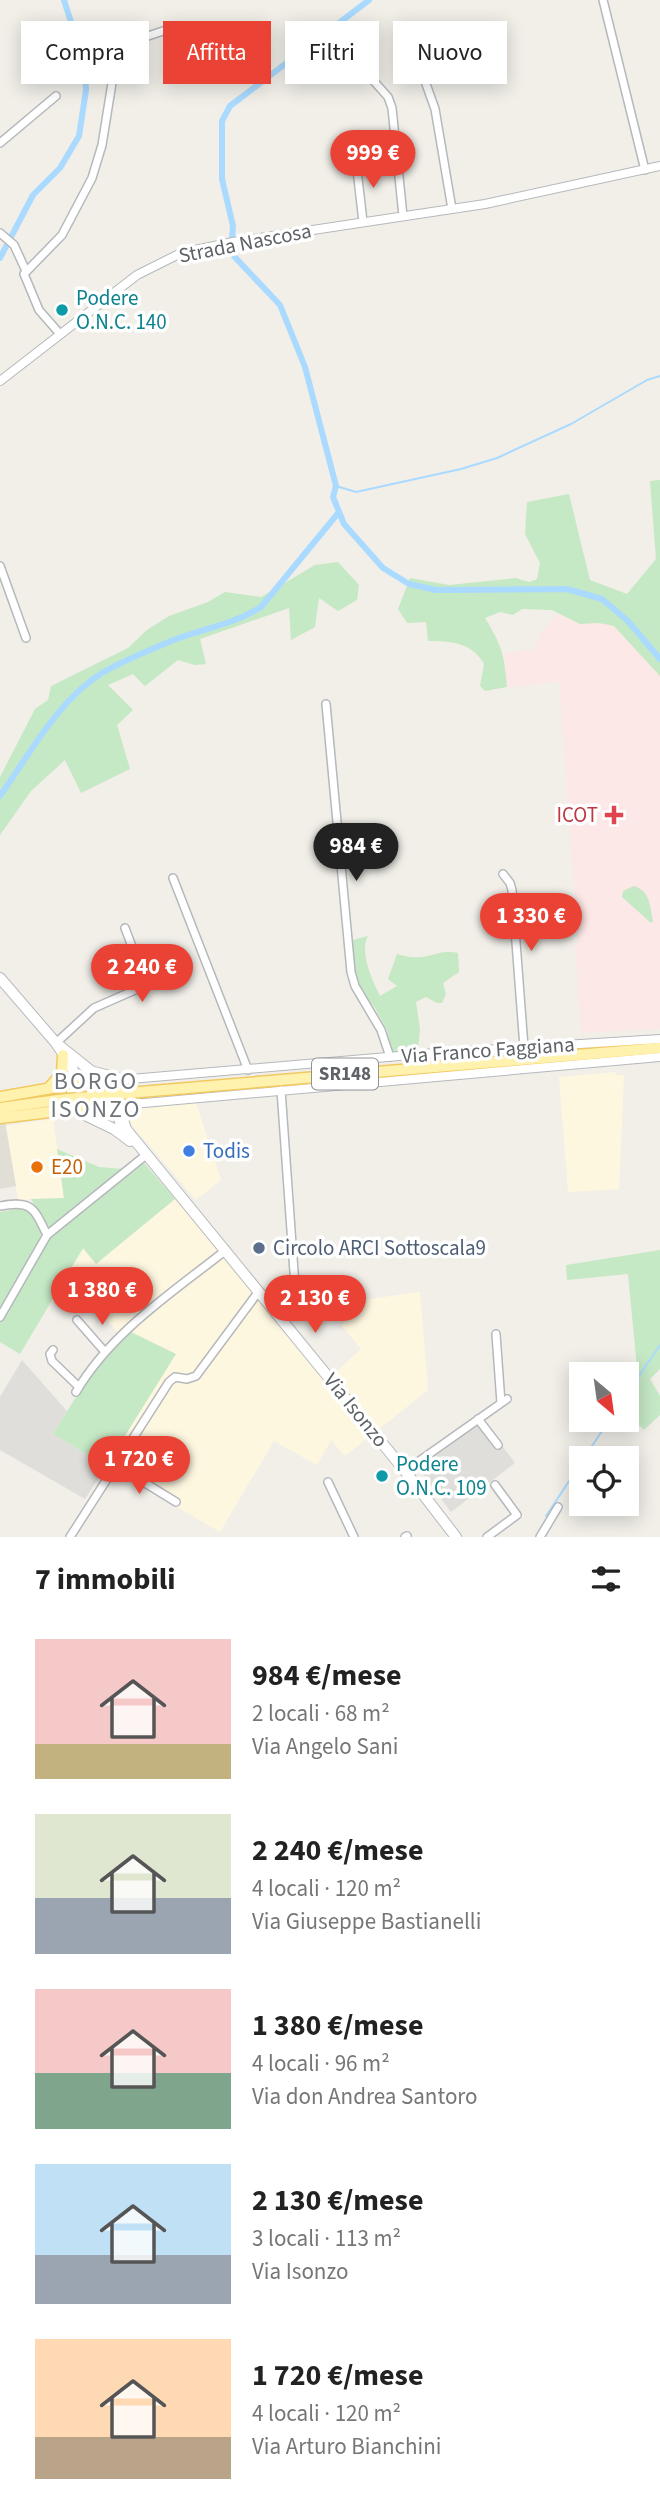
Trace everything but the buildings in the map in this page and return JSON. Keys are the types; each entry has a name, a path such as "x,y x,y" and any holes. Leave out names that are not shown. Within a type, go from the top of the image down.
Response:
{"main road":[{"path":"0,978 56,1043 105,1080 120,1095 118,1120 123,1131"},
{"path":"56,1043 74,1071 73,1100 82,1108"},
{"name":"SR148","path":"0,1108 58,1100 139,1098 660,1048"},
{"path":"47,1089 62,1073 63,1055"},
{"path":"0,1097 75,1084 87,1079 105,1080"},
{"path":"123,1131 123,1114 139,1098"},
{"path":"101,1113 118,1107"},
{"path":"0,1118 82,1108 101,1113 123,1131"},
{"path":"69,1110 123,1131"},
{"name":"Via Isonzo","path":"123,1131 226,1250 456,1537"}],"street":[{"path":"603,0 645,170"},
{"path":"26,271 51,249 68,227 92,178 102,145 117,52 127,43 163,31"},
{"path":"376,84 388,97 392,110 403,216"},
{"path":"426,84 436,113 452,209"},
{"path":"0,144 56,96"},
{"path":"356,161 363,222"},
{"name":"Strada Nascosa","path":"0,382 151,266 186,251 452,209 660,166"},
{"path":"2,235 13,243 23,260 26,271 24,278 39,310 60,334"},
{"path":"0,566 26,638"},
{"path":"326,704 351,972 355,986 382,1030 390,1057"},
{"path":"503,874 512,890 524,1047"},
{"path":"173,878 248,1070"},
{"path":"56,1043 94,1008 144,986 145,981 125,928"},
{"name":"Via Franco Faggiana","path":"105,1080 660,1039"},
{"path":"118,1107 139,1098 281,1090 660,1057"},
{"path":"87,1069 132,1079"},
{"path":"278,1314 292,1308 296,1299 281,1090"},
{"path":"0,1317 47,1236 146,1155"},
{"path":"0,1206 29,1206 37,1215 47,1236"},
{"path":"53,1350 50,1354 52,1360 77,1389 105,1352 130,1328 226,1250"},
{"path":"70,1537 169,1382 175,1377 187,1379 196,1376 259,1291"},
{"path":"77,1320 105,1352"},
{"path":"405,1471 504,1401 496,1334"},
{"path":"478,1419 498,1445"},
{"path":"116,1465 176,1502"},
{"path":"328,1482 354,1537"},
{"path":"487,1537 517,1515 495,1485"},
{"path":"540,1537 558,1507"}],"shaded area":[{"name":"ICOT","path":"559,614 580,624 599,623 614,626 660,676 660,1029 581,1033 575,945 578,943 559,682 507,687 504,653 534,649 542,631"},
{"path":"616,1072 616,1075 624,1075 619,1189 568,1192 559,1077"},
{"path":"196,1103 221,1180 196,1200 131,1124 129,1116 132,1110 147,1106"},
{"path":"53,1119 64,1198 18,1200 6,1126"},
{"path":"5,1122 16,1186 0,1189 0,1123"},
{"path":"175,1199 328,1379 361,1349 342,1326 355,1301 420,1292 428,1390 345,1456 331,1440 317,1465 274,1441 220,1532 106,1466 175,1354 122,1337 67,1275 84,1248 96,1263"},
{"path":"22,1360 67,1411 53,1434 106,1466 85,1499 0,1450 0,1397"},
{"path":"483,1420 515,1463 451,1512 418,1468"}],"green space":[{"path":"660,480 660,676 614,626 599,623 580,624 552,610 522,609 513,615 500,612 485,618 501,651 507,687 485,691 480,686 484,664 473,651 452,642 428,641 426,622 407,623 398,609 410,578 449,585 516,578 529,582 537,579 540,563 525,534 527,502 569,494 590,580 627,594 656,559 650,481"},
{"path":"338,562 359,585 357,600 338,611 319,598 315,627 291,640 289,608 200,639 206,664 195,665 178,660 145,686 133,674 108,685 133,710 117,725 130,769 81,793 65,760 31,791 0,835 0,777 35,709 48,700 51,686 128,648 147,630 169,616 208,602 225,592 261,597 315,565"},
{"path":"634,886 643,891 648,900 653,921 651,923 622,897 623,891"},
{"path":"368,936 366,958 380,996 397,986 388,979 397,954 423,957 442,952 458,953 459,972 443,983 446,994 442,1003 426,997 416,1002 420,1029 418,1049 392,1052 387,1030 375,1008 360,990 355,978 349,941"},
{"path":"57,1149 99,1167 123,1169 49,1228 31,1199 64,1198"},
{"path":"144,1163 175,1199 96,1264 83,1248 20,1354 0,1342 0,1321 41,1247"},
{"path":"22,1208 32,1213 41,1233 40,1240 0,1310 0,1212"},
{"path":"660,1250 660,1369 650,1379 660,1396 660,1415 644,1430 639,1425 639,1362 636,1362 628,1274 567,1280 566,1265"},
{"path":"129,1331 176,1354 106,1466 53,1434 92,1371"}],"waterway":[{"path":"0,258 33,195 60,168 79,136 86,90 85,66 64,0"},
{"path":"369,0 230,106 222,121 222,179 233,226 231,253 280,305 305,367 336,486 333,497 344,524 383,568 409,584 436,590 567,589 602,599 628,621 660,659"},
{"path":"336,486 356,492 461,469 497,458 571,424 647,380 660,376"},
{"path":"0,796 58,713 86,684 136,656 239,618 261,607 339,512"},
{"path":"639,1376 660,1345"},
{"path":"592,1446 601,1432"},
{"path":"546,1516 569,1481"}],"place":[{"name":"Podere O.N.C. 140","path":"62,310"},
{"name":"ICOT","path":"614,815"},
{"name":"Todis","path":"189,1151"},
{"name":"E20","path":"37,1167"},
{"name":"Circolo ARCI Sottoscala9","path":"259,1248"},
{"name":"Podere O.N.C. 109","path":"382,1476"}],"district":[{"name":"BORGO ISONZO","path":"96,1095"}]}
